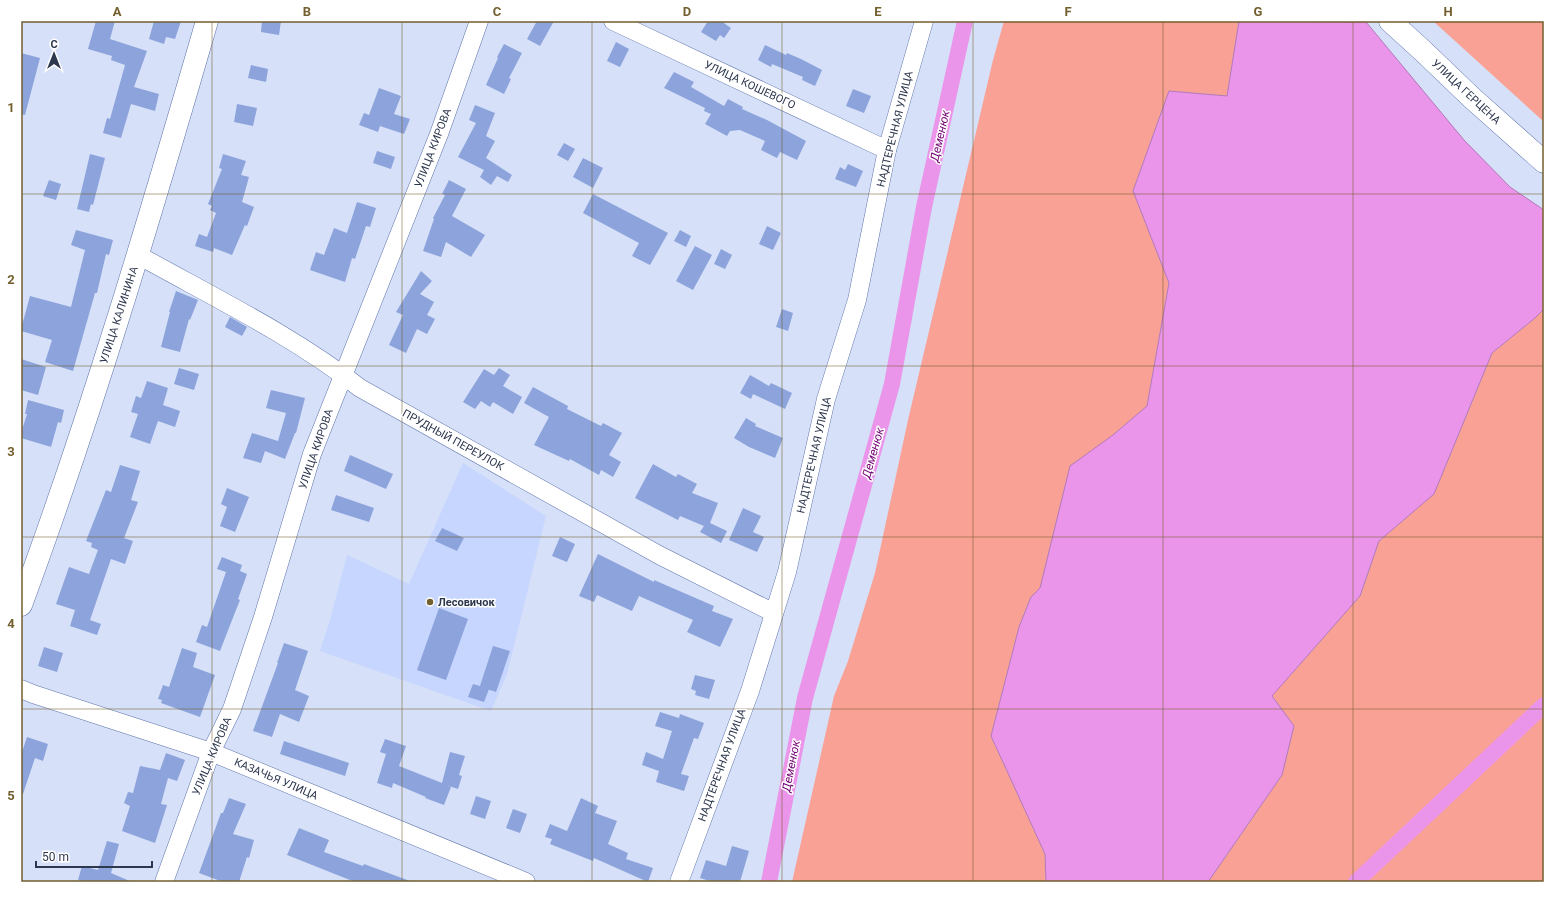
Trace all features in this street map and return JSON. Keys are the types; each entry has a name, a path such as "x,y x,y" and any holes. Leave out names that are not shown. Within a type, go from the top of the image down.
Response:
{"street":[{"name":"УЛИЦА КАЛИНИНА","path":"21,605 57,507 138,255 207,21"},
{"name":"УЛИЦА КИРОВА","path":"164,882 211,752 232,709 263,618 312,454 439,134 480,21"},
{"name":"УЛИЦА КОШЕВОГО","path":"613,21 887,150"},
{"name":"НАДТЕРЕЧНАЯ УЛИЦА","path":"679,882 750,691 787,572 826,399 857,300 887,150 924,21"},
{"name":"УЛИЦА ГЕРЦЕНА","path":"1390,21 1472,98 1544,162"},
{"name":"ПРУДНЫЙ ПЕРЕУЛОК","path":"138,255 291,341 360,388 659,555 774,613"},
{"name":"КАЗАЧЬЯ УЛИЦА","path":"21,689 211,752 526,882"}],"shaded area":[{"path":"1004,21 1239,21 1227,96 1169,91 1133,191 1169,283 1147,406 1113,435 1040,588 1031,597 1019,627 991,736 1045,854 1046,882 792,882 834,696 848,661 875,573 908,420 993,60"},
{"path":"1239,21 1366,22 1464,140 1510,187 1544,210 1544,309 1492,353 1434,494 1379,541 1360,596 1272,696 1294,726 1282,775 1208,882 1046,882 1045,854 991,736 1019,627 1031,597 1040,588 1070,466 1113,435 1147,406 1169,283 1133,191 1169,91 1227,96"},
{"path":"1433,21 1544,21 1544,122"},
{"path":"1544,309 1544,882 1208,882 1282,775 1294,726 1272,696 1360,596 1379,541 1434,494 1492,353"},
{"name":"Лесовичок","path":"463,463 546,516 507,674 491,711 320,651 330,620 347,555 409,584"}],"building":[{"path":"96,21 115,21 110,39 147,51 134,87 159,94 155,111 131,104 121,138 103,133 107,118 110,119 125,65 111,60 112,56 88,49"},
{"path":"154,21 181,21 175,39 166,37 164,44 149,39"},
{"path":"262,21 281,21 279,35 261,32"},
{"path":"537,21 554,21 540,46 527,39"},
{"path":"708,21 721,21 731,28 724,38 720,35 716,41 701,32"},
{"path":"616,42 629,49 620,67 607,61"},
{"path":"504,44 522,53 509,78 511,79 504,94 486,85"},
{"path":"765,45 786,55 787,53 801,59 822,70 815,86 802,80 803,77 772,64 771,67 758,60"},
{"path":"21,53 40,58 25,115 21,114"},
{"path":"251,65 268,69 266,82 248,78"},
{"path":"674,72 694,82 691,87 724,106 728,99 743,107 742,109 767,120 806,141 797,160 780,152 777,158 761,150 765,141 740,130 730,131 727,136 705,124 711,114 704,111 705,108 664,88"},
{"path":"379,88 401,96 394,114 410,119 404,134 380,126 378,132 359,125 364,113 369,115"},
{"path":"853,89 871,96 864,113 846,106"},
{"path":"237,104 257,108 253,126 234,122"},
{"path":"475,105 495,113 486,136 495,141 486,158 512,175 508,182 497,176 491,185 480,177 484,170 458,157 476,123 469,120"},
{"path":"564,143 575,149 568,161 557,155"},
{"path":"377,151 395,157 391,169 373,163"},
{"path":"90,154 105,158 93,205 91,204 89,212 77,209"},
{"path":"223,154 246,161 241,175 249,177 242,202 254,207 247,226 245,225 232,255 214,248 213,252 195,246 199,234 207,237 216,213 210,210 212,206 208,204 222,169 219,168"},
{"path":"583,158 603,168 593,188 573,177"},
{"path":"848,164 863,171 856,187 835,179 840,167 845,170"},
{"path":"49,180 61,184 56,200 43,196"},
{"path":"449,180 466,189 452,216 485,235 471,257 446,242 441,257 423,251 434,219 433,218 445,195 442,194"},
{"path":"593,194 668,233 650,265 632,256 639,243 583,213"},
{"path":"357,202 376,208 370,227 366,226 355,259 352,258 345,282 310,270 316,252 324,255 334,228 347,233"},
{"path":"767,226 781,233 773,250 759,244"},
{"path":"76,230 113,240 109,255 106,254 97,293 95,293 73,371 45,362 52,340 21,331 21,329 30,296 71,307 85,250 71,245"},
{"path":"680,230 691,236 686,247 674,241"},
{"path":"695,246 712,255 693,290 676,281"},
{"path":"721,249 732,255 725,269 714,264"},
{"path":"421,271 432,281 420,294 434,302 427,315 435,319 427,334 417,329 406,353 389,345 403,315 396,312"},
{"path":"176,291 198,300 190,320 189,319 180,352 161,347 169,312"},
{"path":"782,309 793,313 788,331 776,327"},
{"path":"230,317 247,327 242,336 225,327"},
{"path":"21,359 46,367 38,395 21,390"},
{"path":"179,368 199,374 194,390 174,384"},
{"path":"499,368 510,375 503,386 522,397 513,414 493,402 490,407 481,401 475,409 463,402 484,369 494,375"},
{"path":"750,375 769,386 771,383 792,393 785,409 753,394 751,399 740,393"},
{"path":"147,381 168,388 163,405 180,411 175,427 158,421 150,444 130,437 138,414 131,412 136,396 141,398"},
{"path":"533,387 568,406 567,409 601,426 603,423 622,433 609,455 621,462 613,477 601,470 599,475 570,459 569,461 534,445 549,417 524,403"},
{"path":"271,390 305,398 296,433 285,459 265,451 261,463 243,458 252,433 278,441 286,413 266,408"},
{"path":"28,400 64,410 61,423 58,422 51,447 21,438 21,433 27,414 25,414"},
{"path":"746,418 756,424 755,426 783,438 775,458 749,447 734,438"},
{"path":"350,455 393,474 386,489 344,471"},
{"path":"653,464 676,477 678,474 697,484 692,493 718,503 710,523 727,531 721,543 700,532 704,526 680,516 678,520 635,498"},
{"path":"120,465 140,471 131,500 138,502 124,538 133,541 125,564 111,559 90,620 101,624 97,635 70,626 75,610 56,604 69,567 89,574 98,550 91,547 92,543 86,541 106,490 111,492"},
{"path":"227,488 249,497 235,532 220,526 227,507 221,504"},
{"path":"336,495 374,508 369,522 331,510"},
{"path":"743,508 761,516 753,532 764,537 757,552 729,540"},
{"path":"442,528 464,538 457,551 435,541"},
{"path":"560,537 575,544 567,562 552,556"},
{"path":"598,554 654,582 654,580 714,606 712,611 733,619 720,647 687,632 693,620 639,596 632,611 597,595 594,602 579,596"},
{"path":"222,557 242,565 240,571 247,574 238,599 240,600 220,651 196,642 202,625 207,627 226,572 217,569"},
{"path":"439,608 468,619 446,680 417,670"},
{"path":"284,643 308,651 295,690 309,696 299,722 280,714 272,737 253,731"},
{"path":"493,646 510,651 496,692 489,690 484,702 468,697 473,684 480,686"},
{"path":"44,647 63,653 57,672 38,666"},
{"path":"182,648 197,653 193,667 215,675 200,717 161,703 162,700 158,699 163,685 169,687"},
{"path":"695,675 715,680 709,699 695,695 696,691 691,689"},
{"path":"660,712 679,718 680,714 704,723 698,739 694,738 681,774 689,776 684,791 656,782 659,771 642,765 646,752 663,759 672,731 655,726"},
{"path":"27,737 48,744 43,761 35,758 23,794 21,794 21,755"},
{"path":"385,739 406,746 399,766 442,783 450,752 465,756 459,775 462,776 458,789 446,785 451,787 444,805 393,783 392,788 377,783 386,754 380,752"},
{"path":"284,741 349,763 345,776 280,754"},
{"path":"166,753 185,760 177,781 168,778 161,804 167,805 155,843 122,831 130,806 124,803 128,792 133,793 140,766 160,770"},
{"path":"476,796 491,801 485,819 470,814"},
{"path":"229,798 246,804 233,834 254,840 249,858 247,857 239,882 223,882 199,873 221,813 223,813"},
{"path":"581,798 598,806 595,813 617,821 608,844 628,853 626,859 653,868 648,882 594,858 593,861 550,844 552,839 545,837 550,824 567,831"},
{"path":"513,809 527,814 520,833 506,828"},
{"path":"299,828 329,840 324,852 363,866 364,864 410,882 355,882 287,855"},
{"path":"107,841 119,844 111,873 132,882 86,882 78,880 82,866 98,870"},
{"path":"732,846 749,851 740,882 713,882 700,878 706,860 726,866"}],"waterway":[{"name":"Деменюк","path":"769,882 805,698 892,384 924,207 965,21"},
{"path":"1356,882 1544,705"}],"place":[{"name":"Лесовичок","path":"430,602"}]}
